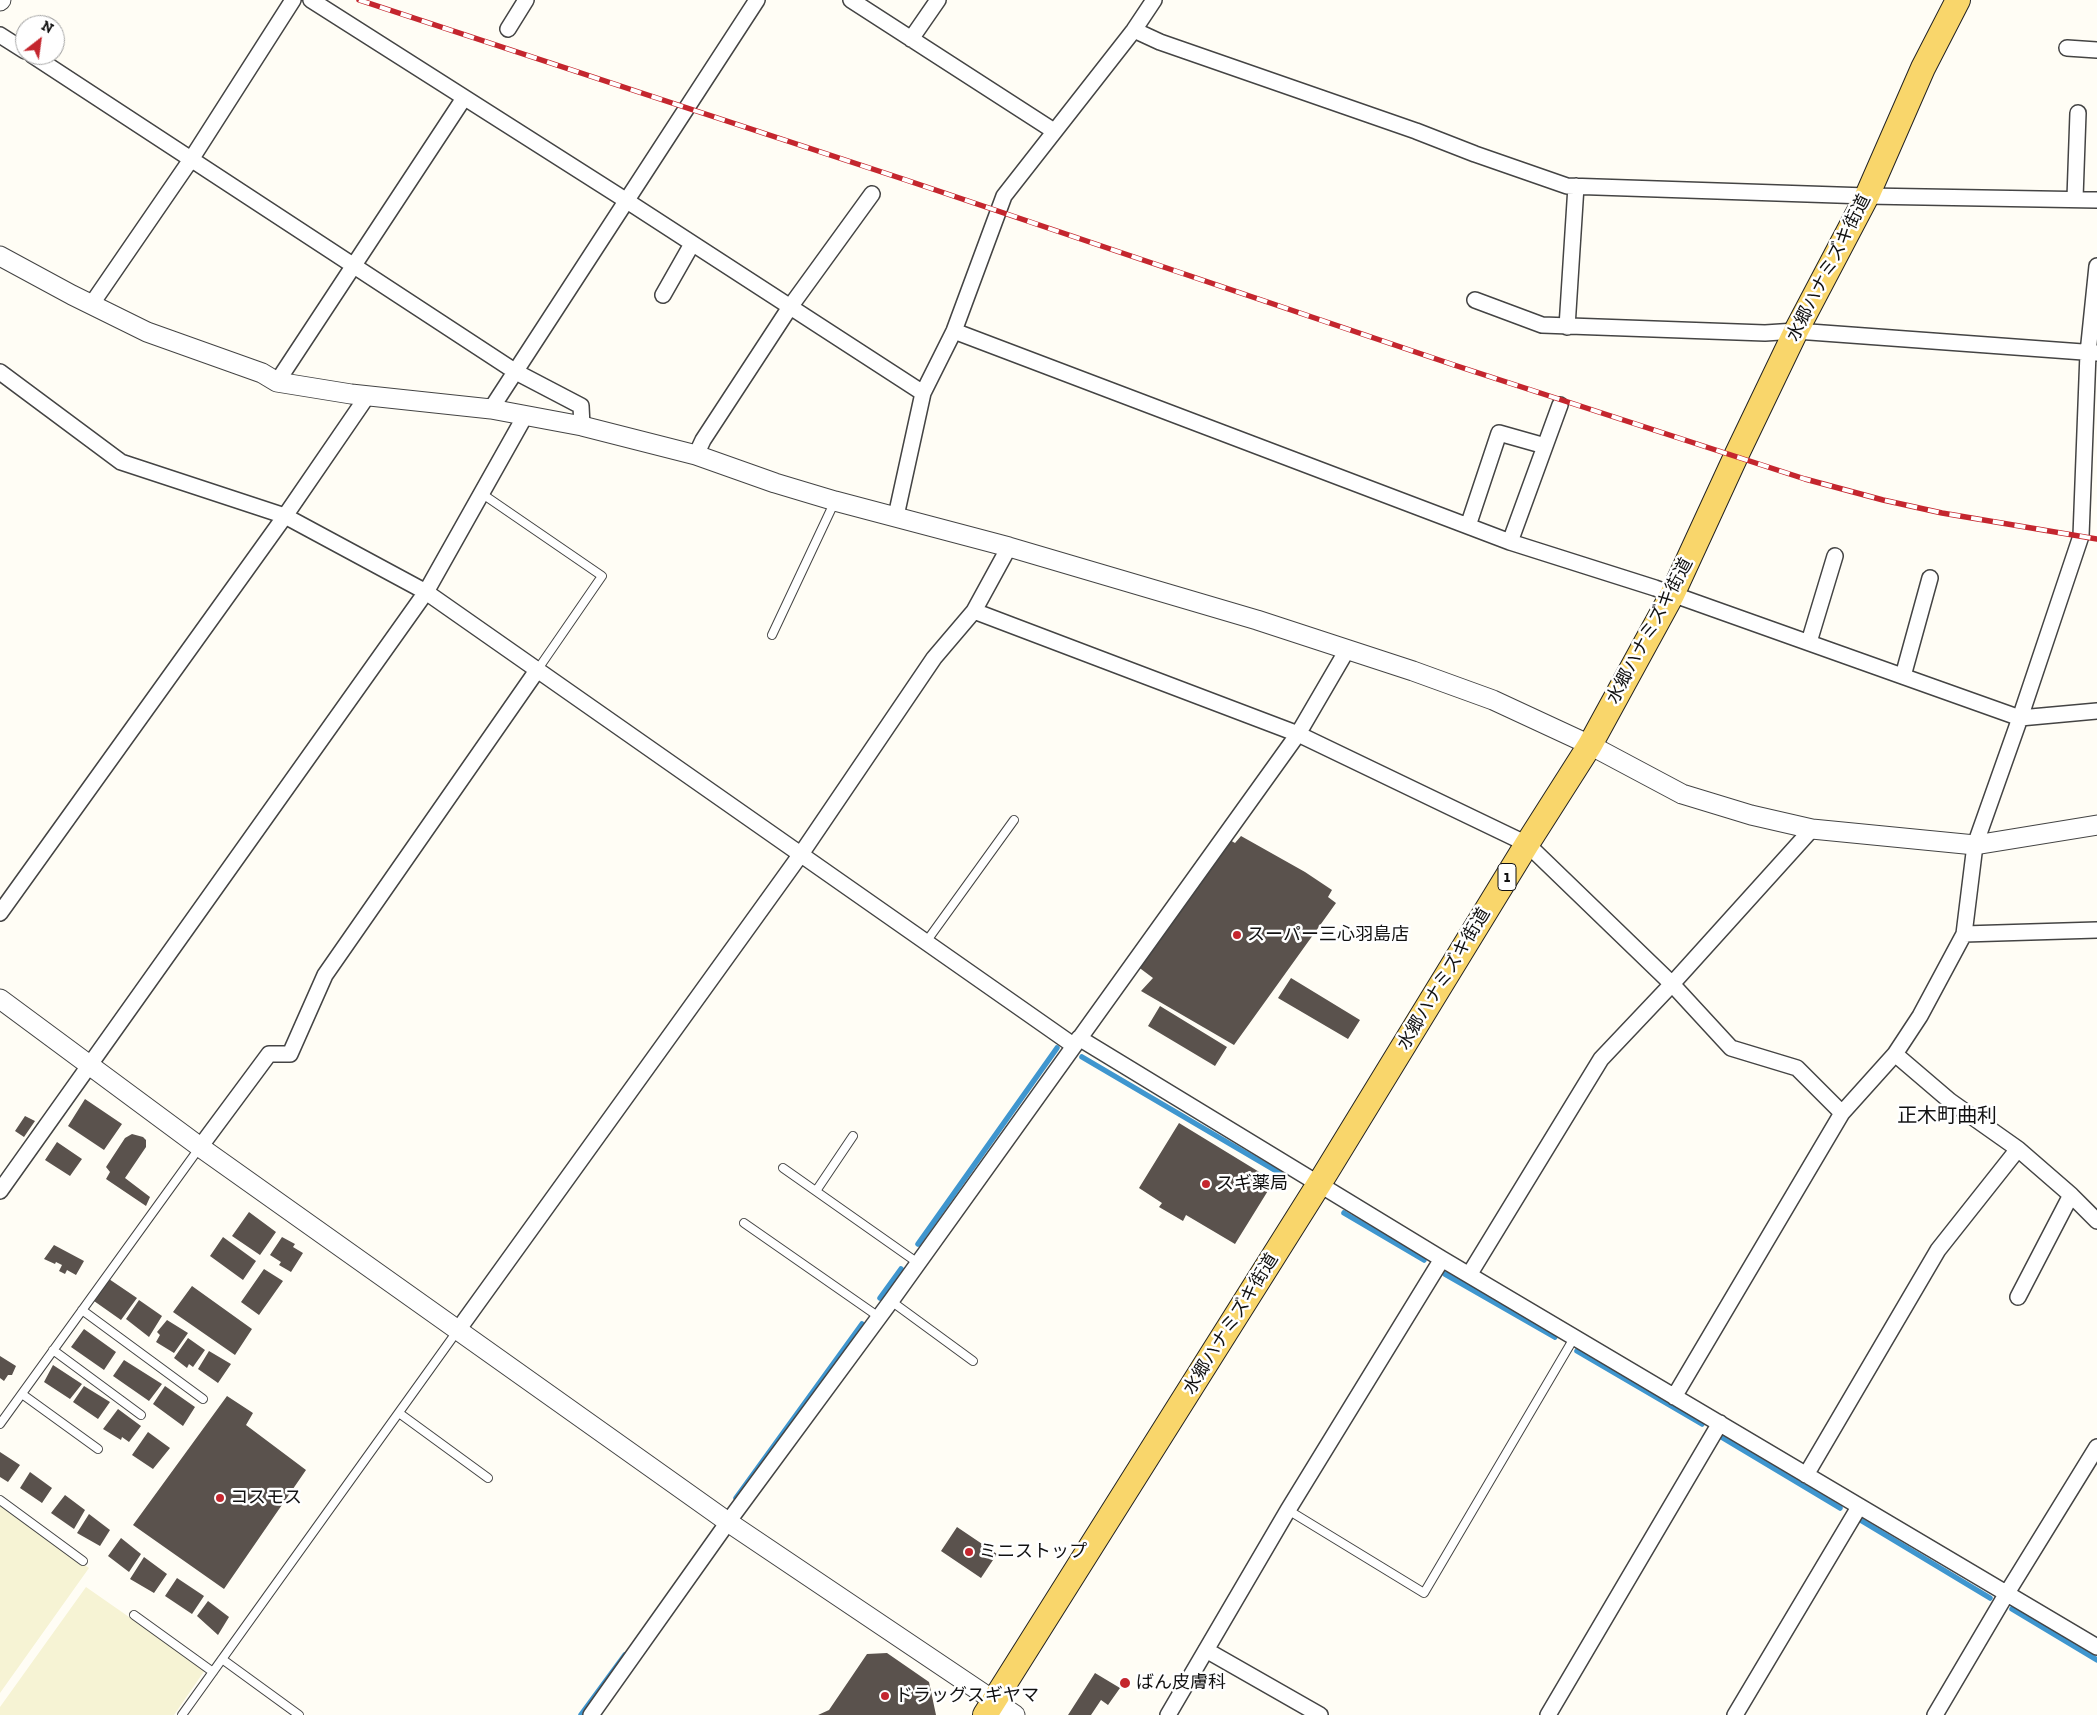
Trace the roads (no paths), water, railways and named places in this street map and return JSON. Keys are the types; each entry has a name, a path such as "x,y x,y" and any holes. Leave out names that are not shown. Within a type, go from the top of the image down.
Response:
{"main road":[{"name":"水郷ハナミズキ街道","path":"989,1708 1319,1184 1527,844 1590,745 1672,595 1796,332 1867,196 1923,68 1958,0"}],"street":[{"path":"91,305 192,158 293,0"},
{"path":"311,0 626,201 923,394"},
{"path":"508,29 526,0"},
{"path":"491,409 757,0"},
{"path":"851,0 1054,131"},
{"path":"911,38 938,0"},
{"path":"896,516 923,394 954,331 1004,196 1134,30 1154,0"},
{"path":"1134,30 1160,42 1567,186 1867,196 2075,198 2097,200"},
{"path":"0,34 15,44"},
{"path":"2067,48 2097,50"},
{"path":"48,65 516,372 581,406 582,426"},
{"path":"277,382 464,98"},
{"path":"2075,198 2078,113"},
{"path":"1567,327 1576,186"},
{"path":"696,455 703,440 790,307 872,194"},
{"path":"663,295 692,244"},
{"path":"0,256 91,305 147,332 198,352 262,373 277,382 368,395 491,409 582,426 696,455 775,483 835,501 1010,547 1257,620 1413,671 1492,700 1590,745 1682,794 1751,815 1812,829 1974,845 2097,825"},
{"path":"1674,1397 1842,1113 1896,1054 1920,1016 1964,934 1974,845 2020,718 2081,536 2097,266"},
{"path":"1475,300 1542,325 1764,333 1796,332 2093,353"},
{"path":"954,331 1510,542 1655,588 2020,718 2097,711"},
{"path":"0,372 121,462 285,516 426,592 926,942 1076,1042 1319,1184 1574,1338 2097,1647"},
{"path":"0,913 285,516 368,395"},
{"path":"1510,542 1560,405"},
{"path":"0,1192 426,592 525,416"},
{"path":"1468,526 1499,433 1545,446"},
{"path":"458,1330 801,854 934,658 974,611 1010,547"},
{"path":"1808,642 1835,556"},
{"path":"1903,676 1930,578"},
{"path":"974,611 1298,734 1527,844 1672,984 1730,1048 1796,1068 1842,1113"},
{"path":"591,1715 728,1522 891,1301 1298,734 1347,650"},
{"path":"200,1147 269,1054 290,1054 325,975 538,669"},
{"path":"1469,1275 1601,1060 1812,829"},
{"path":"1964,934 2097,930"},
{"path":"0,999 200,1147 989,1708 1015,1715"},
{"path":"1896,1054 1950,1101 2018,1149 2071,1195 2097,1221"},
{"path":"1806,1475 1938,1250 2018,1149"},
{"path":"2018,1297 2071,1195"},
{"path":"1168,1715 1288,1510 1442,1259"},
{"path":"1548,1715 1720,1423"},
{"path":"1935,1715 2097,1447"},
{"path":"1735,1715 1859,1507"},
{"path":"1206,1650 1320,1715"}],"lane":[{"path":"482,493 602,576 538,669"},
{"path":"772,635 835,501"},
{"path":"926,942 1014,820"},
{"path":"816,1191 853,1136"},
{"path":"0,1424 200,1147"},
{"path":"783,1168 918,1263"},
{"path":"744,1223 879,1317"},
{"path":"891,1301 973,1361"},
{"path":"82,1310 203,1399"},
{"path":"182,1715 458,1330"},
{"path":"1288,1510 1424,1594 1574,1338"},
{"path":"53,1350 141,1414"},
{"path":"22,1394 98,1449"},
{"path":"399,1412 488,1478"},
{"path":"0,1500 83,1561"},
{"path":"134,1615 213,1672"},
{"path":"222,1660 299,1715"}],"waterway":[{"path":"918,1244 1057,1048"},
{"path":"1082,1057 1283,1175"},
{"path":"1344,1213 1424,1260"},
{"path":"880,1298 901,1269"},
{"path":"1445,1274 1555,1337"},
{"path":"736,1498 862,1324"},
{"path":"1577,1351 1702,1424"},
{"path":"1723,1438 1840,1508"},
{"path":"1862,1521 1990,1598"},
{"path":"2012,1609 2097,1660"},
{"path":"581,1715 625,1655"}],"railway":[{"path":"359,0 906,180 1454,365 1805,479 1883,500 1942,513 2097,539"}],"place":[{"name":"スーパー三心羽島店","path":"1237,935"},
{"name":"スギ薬局","path":"1206,1184"},
{"name":"コスモス","path":"220,1498"},
{"name":"ミニストップ","path":"969,1552"},
{"name":"ばん皮膚科","path":"1125,1683"},
{"name":"ドラッグスギヤマ","path":"885,1696"}],"district":[{"name":"正木町曲利","path":"1947,1116"}]}
